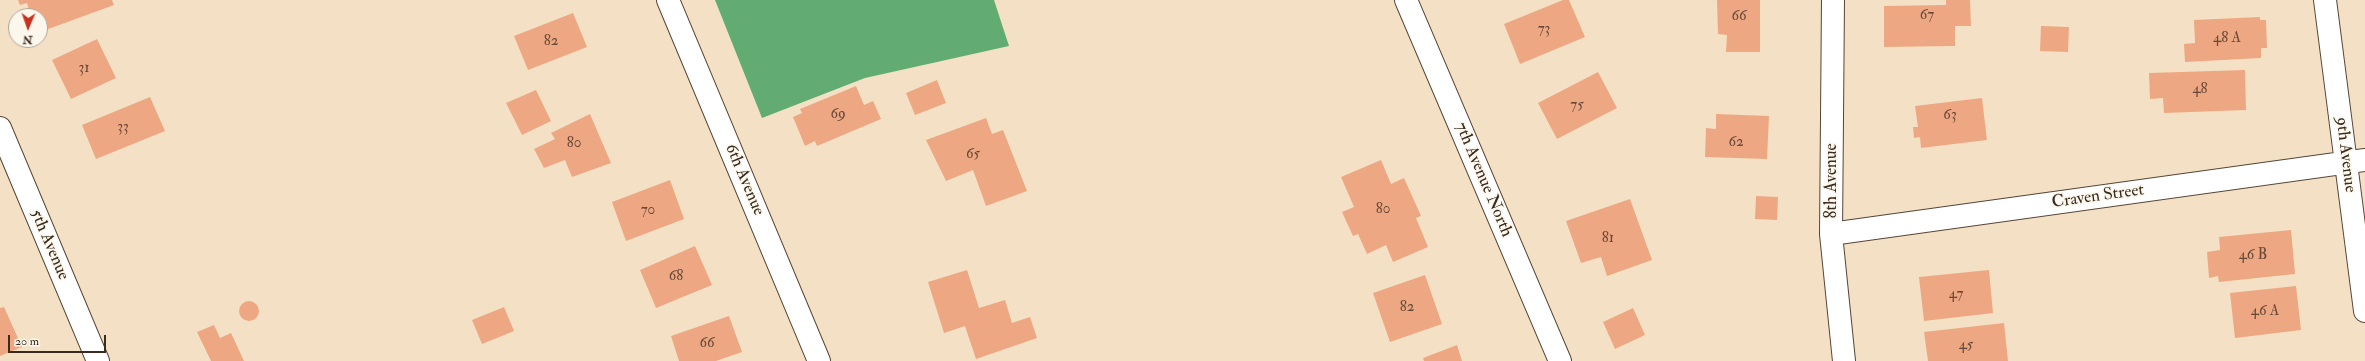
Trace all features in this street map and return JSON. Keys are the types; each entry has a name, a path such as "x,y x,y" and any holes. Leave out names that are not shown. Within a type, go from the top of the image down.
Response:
{"street":[{"name":"6th Avenue","path":"668,0 819,361"},
{"name":"7th Avenue North","path":"1406,0 1560,361"},
{"name":"8th Avenue","path":"1833,0 1831,234 1844,361"},
{"name":"9th Avenue","path":"2324,0 2355,161 2365,310"},
{"name":"5th Avenue","path":"0,128 98,361"},
{"name":"Craven Street","path":"1831,234 2355,161"}],"green space":[{"path":"715,0 994,0 1009,46 865,78 762,118"}],"building":[{"path":"18,0 112,0 114,5 48,29 48,8 29,8 27,3 20,5"},
{"path":"1563,0 1569,0 1585,37 1520,64 1504,24"},
{"path":"1717,0 1760,0 1760,52 1726,52 1727,35 1718,34"},
{"path":"1946,0 1970,0 1971,26 1955,26 1955,46 1884,47 1884,6 1946,5"},
{"path":"573,13 587,47 528,70 514,36"},
{"path":"2260,17 2260,20 2266,20 2267,48 2261,48 2261,58 2185,62 2184,44 2195,43 2194,20"},
{"path":"2041,26 2069,27 2068,52 2040,51"},
{"path":"97,39 116,78 71,99 52,60"},
{"path":"2245,70 2246,110 2164,113 2163,98 2150,99 2149,73"},
{"path":"1598,72 1617,108 1557,139 1538,103"},
{"path":"937,80 946,103 915,115 906,93"},
{"path":"856,86 864,105 873,101 881,119 817,146 815,141 805,146 793,117 802,113 800,109"},
{"path":"536,90 551,121 522,135 506,103"},
{"path":"150,97 165,131 96,159 82,125"},
{"path":"1982,98 1987,140 1921,148 1920,137 1914,138 1913,127 1918,127 1915,106"},
{"path":"590,114 611,163 572,177 565,160 544,168 534,149 555,139 551,133"},
{"path":"1716,114 1769,116 1767,159 1705,157 1706,128 1716,129"},
{"path":"986,118 992,134 1003,130 1027,191 986,206 973,170 946,181 926,140"},
{"path":"1381,160 1391,184 1404,178 1421,216 1416,218 1428,247 1393,262 1386,245 1367,254 1358,234 1353,236 1342,212 1354,207 1341,177"},
{"path":"670,180 684,219 626,241 612,202"},
{"path":"1756,196 1778,197 1777,220 1755,219"},
{"path":"1630,199 1652,260 1607,276 1601,257 1581,263 1566,221"},
{"path":"2291,230 2295,274 2219,282 2218,276 2209,278 2207,252 2220,250 2219,237"},
{"path":"695,246 712,285 656,308 640,270"},
{"path":"967,270 979,308 1005,300 1012,323 1030,317 1037,338 976,359 965,326 944,333 928,282"},
{"path":"1989,270 1993,313 1924,321 1919,277"},
{"path":"1425,275 1442,324 1390,342 1373,293"},
{"path":"2296,286 2301,330 2235,338 2230,293"},
{"path":"249,301 256,304 259,311 256,318 249,321 242,318 239,311 242,304"},
{"path":"4,307 22,347 0,356 0,308"},
{"path":"504,307 514,331 482,344 472,320"},
{"path":"1633,308 1645,335 1615,349 1603,322"},
{"path":"729,316 742,352 716,361 679,361 671,336"},
{"path":"2004,323 2008,361 1928,361 1924,332"},
{"path":"214,325 220,338 231,333 244,361 211,361 197,332"},
{"path":"1457,345 1462,361 1424,361 1423,358"}]}
